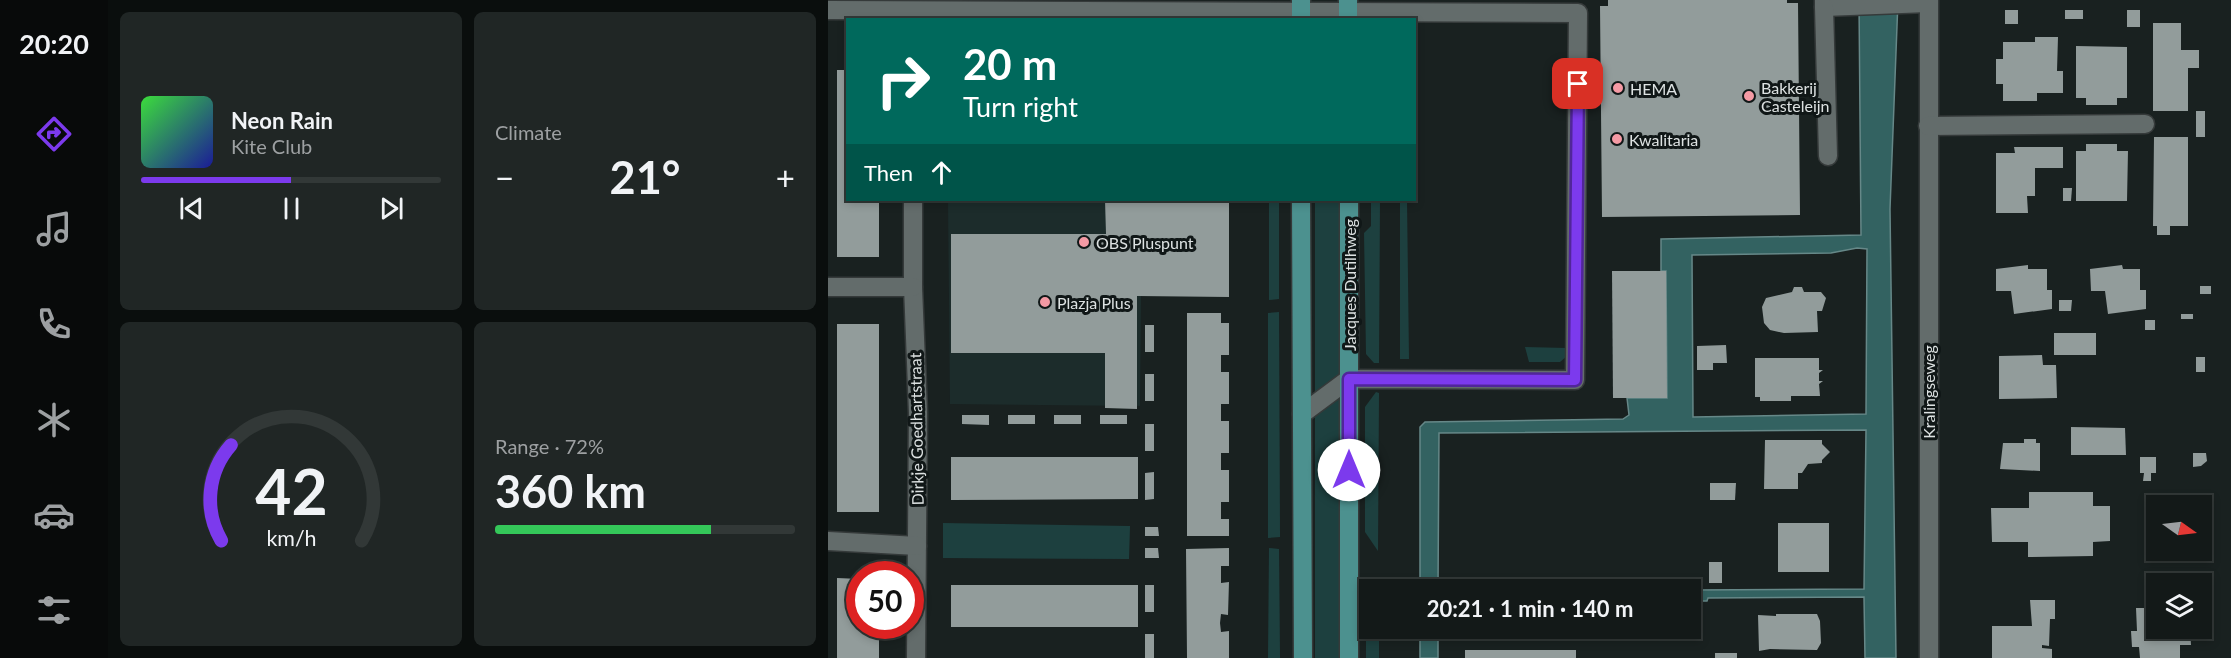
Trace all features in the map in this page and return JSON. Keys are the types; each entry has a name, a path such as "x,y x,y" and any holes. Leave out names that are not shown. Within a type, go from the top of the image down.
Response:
{"main road":[{"path":"1301,201 1303,658"},
{"name":"Jacques Dutilhweg","path":"1348,201 1350,658"}],"street":[{"path":"1828,156 1824,4 1855,6 1929,2"},
{"name":"Kralingseweg","path":"1929,2 1929,658"},
{"path":"828,10 914,15 1260,10 1578,13 1575,380 1349,379 1302,414"},
{"path":"1928,126 2145,124"},
{"name":"Dirkje Goedhartstraat","path":"913,201 913,287 918,412 916,658"},
{"path":"828,287 913,287"},
{"path":"828,541 917,546"}],"shaded area":[{"path":"1859,0 1898,0 1890,209 1896,658 1865,658 1864,597 1708,598 1707,601 1701,601 1701,590 1864,589 1866,430 1439,433 1438,579 1420,579 1420,427 1425,422 1623,419 1629,415 1627,398 1667,398 1666,271 1661,271 1661,239 1861,235","holes":["1857,248 1867,249 1866,414 1693,417 1692,255 1831,253"]},
{"name":"Plazja Plus","path":"948,201 1142,201 1140,406 950,404"},
{"path":"1269,201 1279,201 1279,299 1269,300"},
{"path":"1315,201 1339,201 1341,658 1315,658"},
{"path":"1371,201 1380,201 1379,363 1374,363 1366,354 1364,233 1371,226"},
{"path":"1400,201 1407,201 1409,359 1400,359"},
{"path":"1279,312 1280,537 1268,538 1268,313"},
{"path":"1525,347 1567,348 1567,356 1560,362 1529,362"},
{"path":"1376,392 1379,393 1378,551 1365,532 1365,407"},
{"path":"943,523 1130,526 1129,559 943,558"},
{"path":"1269,548 1279,549 1280,658 1268,658"},
{"path":"1366,639 1379,639 1379,658 1366,658"},
{"path":"1420,639 1438,639 1438,658 1420,658"}],"building":[{"path":"1608,0 1787,0 1787,3 1798,3 1800,215 1602,217 1600,6 1608,6"},
{"path":"2005,10 2018,10 2018,24 2005,24"},
{"path":"2065,10 2083,10 2083,19 2065,19"},
{"path":"2127,10 2140,10 2140,27 2127,27"},
{"path":"2153,23 2181,23 2181,50 2199,50 2199,68 2188,68 2188,111 2153,111"},
{"path":"2035,37 2058,37 2057,71 2063,71 2063,93 2037,93 2037,101 2003,101 2003,84 1996,84 1996,59 2003,59 2003,42 2035,42"},
{"path":"2076,46 2127,47 2127,98 2117,98 2117,105 2086,105 2086,98 2076,98"},
{"path":"837,70 846,70 846,201 879,201 879,257 837,257"},
{"path":"2196,111 2205,111 2205,137 2196,137"},
{"path":"2154,137 2188,137 2188,226 2170,226 2170,235 2157,235 2157,226 2153,226"},
{"path":"2086,144 2117,144 2117,151 2128,151 2127,201 2076,201 2076,151 2086,151"},
{"path":"2014,147 2063,147 2063,168 2035,168 2035,196 2027,196 2028,213 1996,213 1996,153 2015,153"},
{"path":"2063,188 2072,188 2071,201 2063,201"},
{"name":"Plazja Plus","path":"1105,201 1229,201 1229,297 1137,296 1137,409 1105,408 1105,353 951,353 951,234 1106,234"},
{"path":"2028,265 2028,269 2047,269 2047,290 2052,290 2052,309 2014,314 2011,291 1996,291 1996,269"},
{"path":"2122,265 2123,269 2140,269 2140,290 2146,290 2146,309 2108,314 2105,291 2091,291 2090,269"},
{"path":"1612,271 1666,271 1667,398 1613,398"},
{"path":"2200,286 2211,286 2211,294 2200,294"},
{"path":"1794,287 1802,287 1804,292 1821,292 1826,298 1822,311 1817,311 1818,332 1784,333 1770,330 1764,323 1762,307 1766,298 1792,292"},
{"path":"2059,300 2072,300 2071,311 2059,311"},
{"path":"1187,313 1221,313 1221,323 1229,323 1229,355 1221,355 1221,372 1229,372 1229,404 1221,404 1221,421 1229,421 1229,453 1221,453 1221,470 1229,470 1229,502 1221,502 1221,519 1229,519 1229,536 1187,536"},
{"path":"2181,314 2193,314 2193,319 2181,319"},
{"path":"2145,320 2155,320 2155,330 2145,330"},
{"path":"837,324 879,324 879,512 837,512"},
{"path":"1145,325 1154,325 1154,352 1145,352"},
{"path":"2054,333 2096,333 2096,355 2054,355"},
{"path":"1726,345 1727,363 1713,363 1713,370 1697,370 1697,346"},
{"path":"2042,355 2043,365 2056,365 2057,398 1999,399 1999,356"},
{"path":"2196,357 2205,357 2205,372 2196,372"},
{"path":"1755,358 1819,358 1819,370 1823,370 1819,373 1819,381 1823,381 1819,384 1820,396 1791,396 1791,401 1760,401 1760,397 1755,397"},
{"path":"1145,374 1154,374 1154,401 1145,401"},
{"path":"962,415 989,415 989,425 962,424"},
{"path":"1008,415 1035,415 1035,424 1008,424"},
{"path":"1054,415 1081,415 1081,424 1054,424"},
{"path":"1100,415 1127,415 1127,424 1100,424"},
{"path":"1145,424 1154,424 1154,451 1145,451"},
{"path":"2071,427 2125,428 2126,455 2071,455"},
{"path":"2024,439 2036,439 2036,443 2040,443 2040,471 2000,469 2003,443 2024,443"},
{"path":"1765,440 1822,440 1822,444 1830,452 1822,463 1808,464 1802,473 1798,473 1798,489 1764,489"},
{"path":"2193,453 2206,453 2207,461 2201,466 2193,467"},
{"path":"951,457 1138,457 1138,499 951,500"},
{"path":"2140,457 2156,457 2156,473 2151,473 2151,481 2143,481 2144,473 2140,473"},
{"path":"1154,472 1154,499 1145,500 1145,473"},
{"path":"1710,483 1736,483 1735,500 1710,500"},
{"path":"2029,492 2093,492 2093,506 2110,506 2110,541 2093,542 2093,556 2028,557 2028,542 1992,542 1991,508 2029,508"},
{"path":"1778,523 1829,523 1829,572 1778,572"},
{"path":"1145,527 1158,527 1159,536 1145,536"},
{"path":"1145,548 1158,548 1159,558 1145,558"},
{"path":"1229,548 1229,566 1221,566 1221,583 1229,582 1228,615 1221,614 1220,623 1221,632 1229,631 1229,658 1187,658 1186,549"},
{"path":"1709,562 1722,562 1722,583 1709,583"},
{"path":"837,578 846,578 846,639 879,639 879,658 837,658"},
{"path":"951,585 1138,585 1138,627 951,627"},
{"path":"1145,585 1154,585 1154,612 1145,612"},
{"path":"2030,600 2055,600 2055,619 2050,619 2049,646 2042,645 2042,648 2052,649 2052,658 1992,658 1992,626 2032,626"},
{"path":"2136,608 2146,608 2146,639 2191,639 2191,645 2180,645 2180,658 2140,658 2139,647 2132,647 2131,631 2137,631"},
{"path":"1776,614 1817,614 1820,621 1821,643 1817,650 1770,649 1759,651 1758,615 1776,616"},
{"path":"1145,634 1154,634 1154,658 1145,658"},
{"path":"1465,650 1576,650 1576,658 1465,658"},
{"path":"1715,653 1737,653 1737,658 1715,658"}],"place":[{"name":"HEMA","path":"1618,88"},
{"name":"Bakkerij Casteleijn","path":"1749,96"},
{"name":"Kwalitaria","path":"1617,139"},
{"name":"OBS Pluspunt","path":"1084,242"},
{"name":"Plazja Plus","path":"1045,302"}],"route":[{"path":"1349,470 1349,379 1575,380 1578,84"}]}
